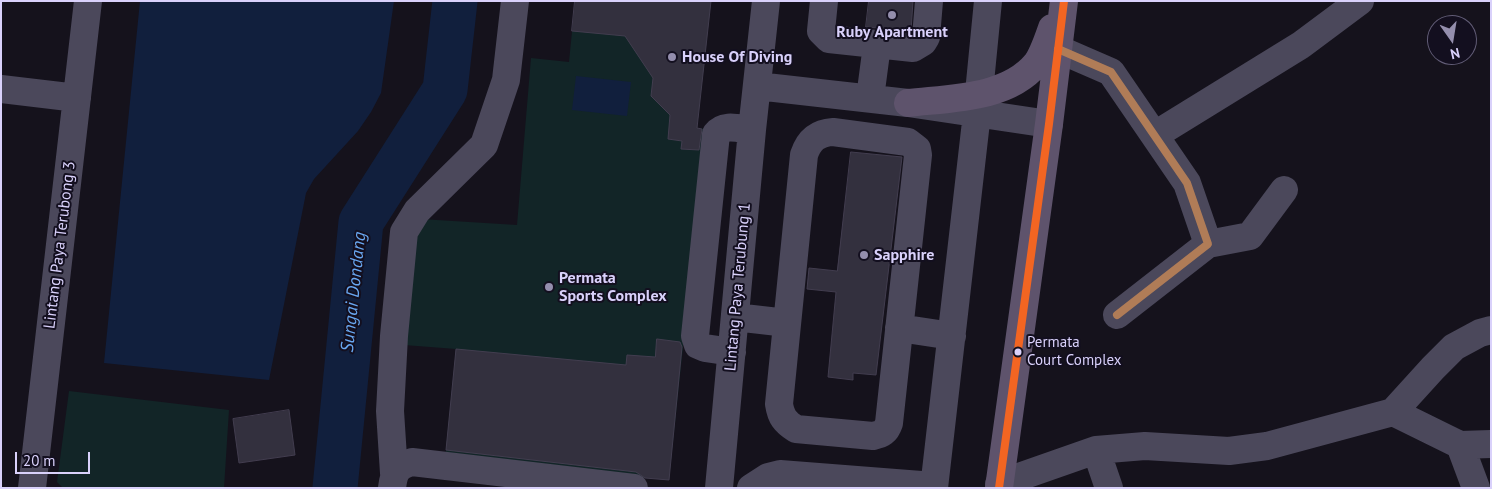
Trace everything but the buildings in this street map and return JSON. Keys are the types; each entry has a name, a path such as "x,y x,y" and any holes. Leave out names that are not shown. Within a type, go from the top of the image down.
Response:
{"main road":[{"path":"908,103 978,103 1015,82 1038,62 1063,1"},
{"path":"999,486 1049,124 1063,1"}],"street":[{"name":"Lintang Paya Terubong 3","path":"32,488 88,1"},
{"path":"393,480 390,411 394,336 404,232 417,211 484,145 506,80 515,1"},
{"name":"Lintang Paya Terubung 1","path":"718,488 766,1"},
{"path":"824,1 821,31 829,39 913,48 923,42 926,36 929,1"},
{"path":"750,488 768,477 780,474 934,487 988,1"},
{"path":"1155,135 1301,46 1360,1"},
{"path":"870,98 877,45"},
{"path":"1058,48 1112,72 1188,183 1208,244"},
{"path":"757,86 908,103"},
{"path":"1,89 77,98"},
{"path":"978,103 1049,124"},
{"path":"732,352 705,348 698,345 695,336 716,134 725,127 752,130"},
{"path":"833,132 908,142 917,149 918,155 887,430 873,436 796,429 786,423 781,415 779,404 787,323 804,155 807,145 823,133 833,132"},
{"path":"1116,315 1208,244 1250,236 1284,190"},
{"path":"735,317 787,323"},
{"path":"999,486 1096,450 1145,446 1229,450 1267,446 1393,412 1454,347 1491,330"},
{"path":"899,336 951,344"},
{"path":"1393,412 1460,445 1491,444"},
{"path":"1460,445 1476,488"},
{"path":"1096,450 1109,488"},
{"path":"393,480 400,467 412,462 634,488"}],"green space":[{"name":"Permata Sports Complex","path":"575,1 711,1 697,128 706,129 669,480 445,459 456,349 404,345 414,229 421,219 517,225 531,58 569,62"},
{"path":"69,391 229,410 224,488 63,488 57,482"}],"water":[{"path":"140,1 394,1 381,93 358,131 314,179 306,193 269,380 104,363"},
{"path":"576,76 631,82 627,116 572,110"}],"waterway":[{"name":"Sungai Dondang","path":"335,488 361,222 445,90 455,1"}],"transit line":[{"path":"999,488 1064,1"},
{"path":"1058,49 1111,72 1187,183 1208,244 1117,315"}],"place":[{"name":"Ruby Apartment","path":"892,15"},
{"name":"House Of Diving","path":"672,57"},
{"name":"Sapphire","path":"864,255"},
{"name":"Permata Sports Complex","path":"549,287"},
{"name":"Permata Court Complex","path":"1018,352"}]}
